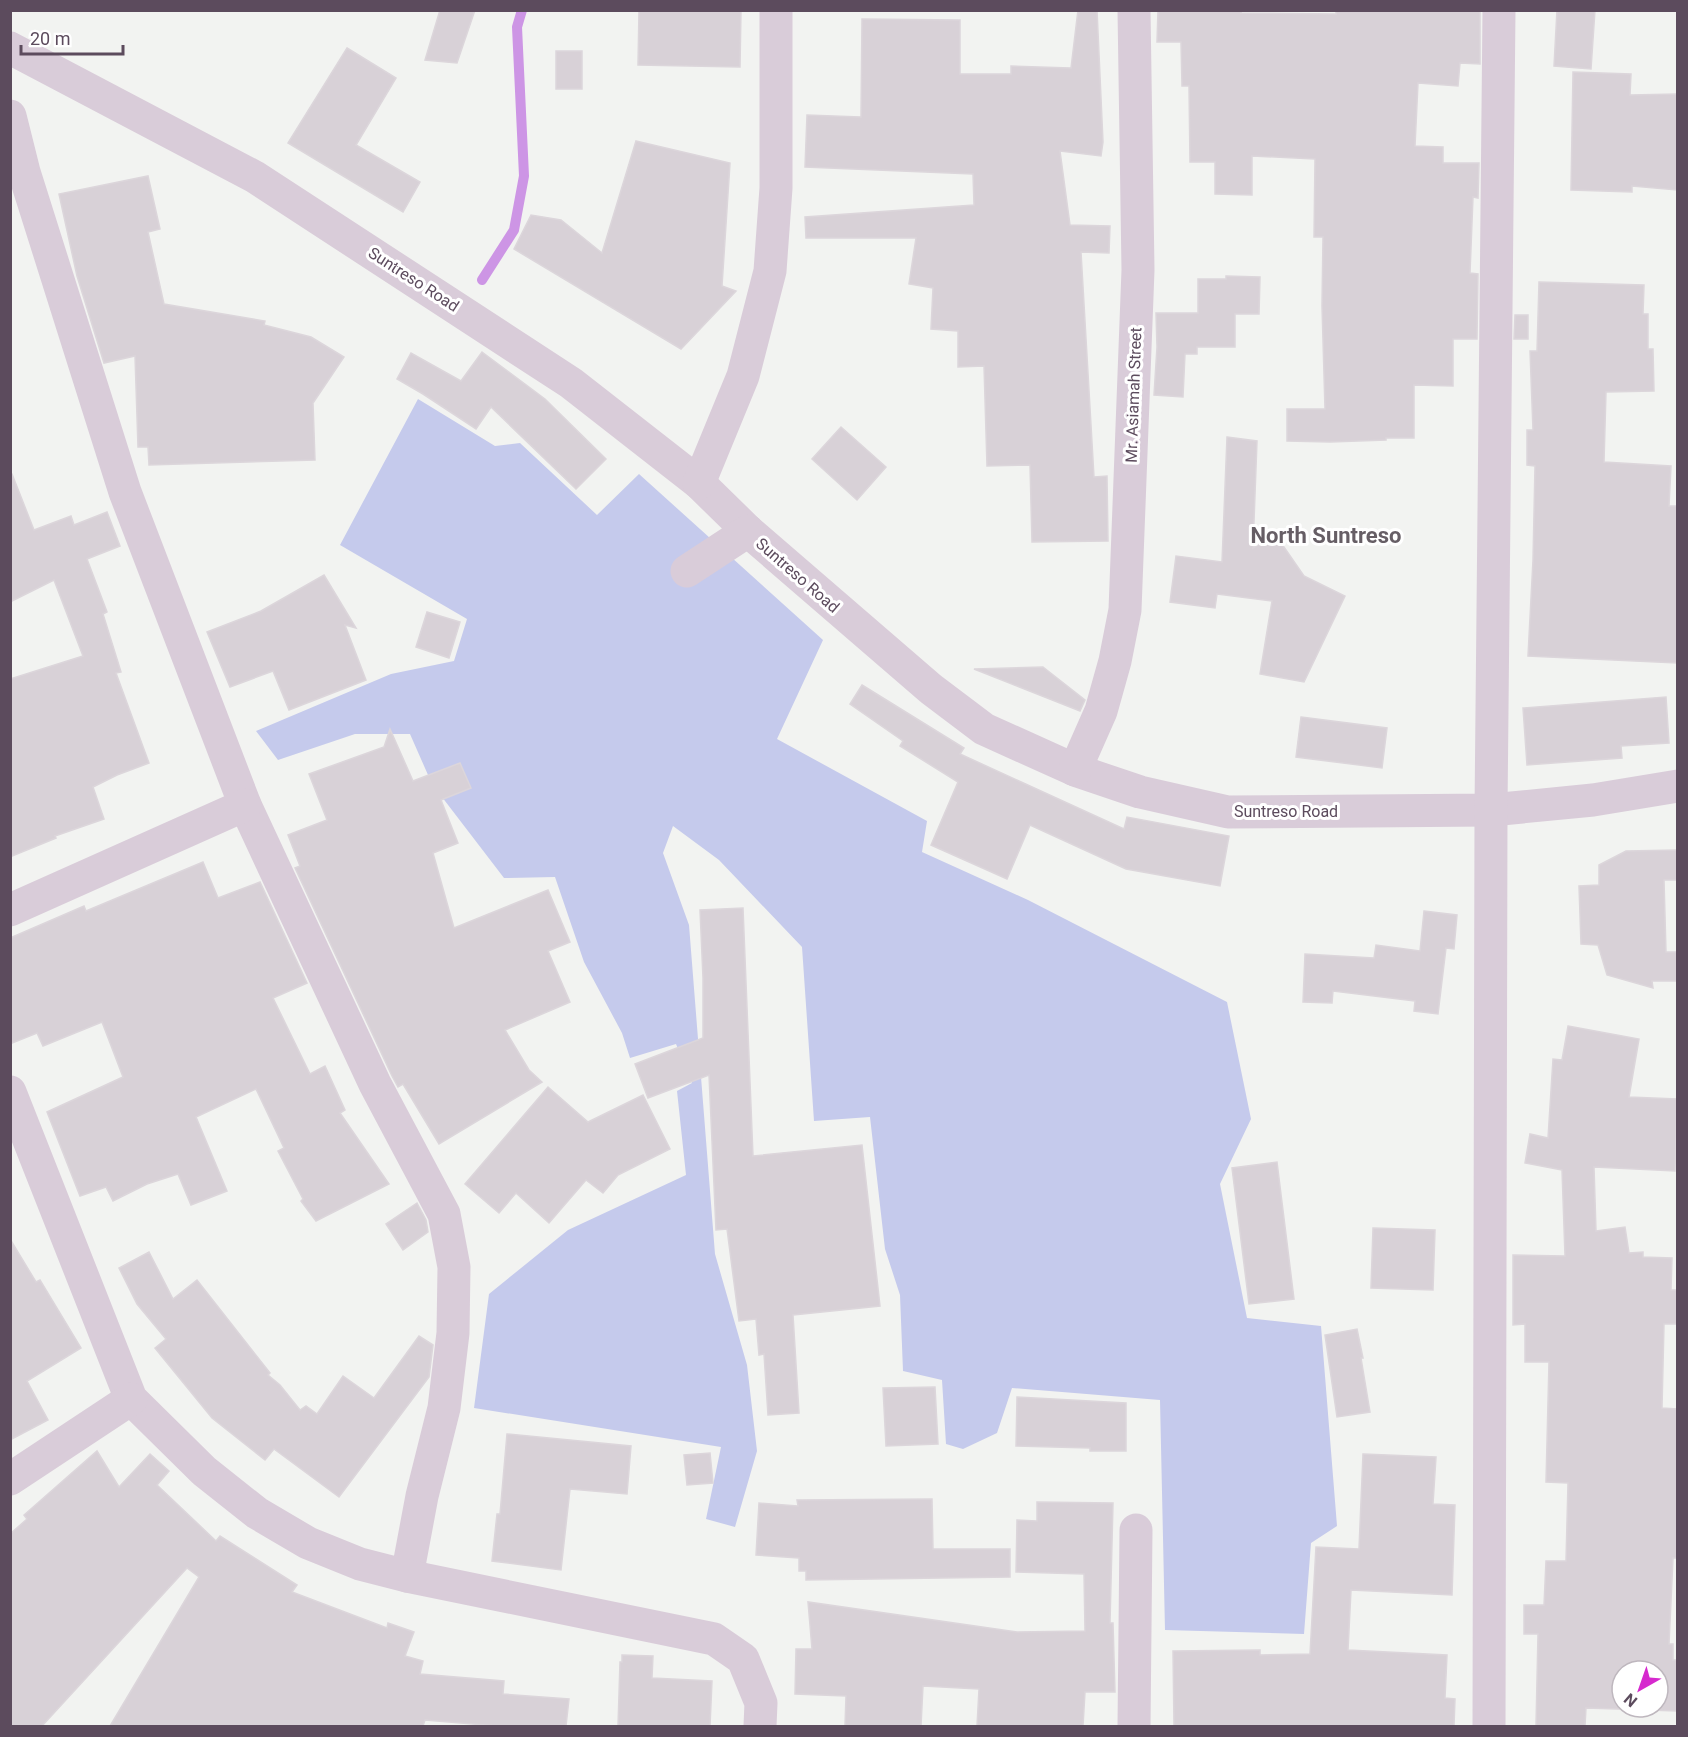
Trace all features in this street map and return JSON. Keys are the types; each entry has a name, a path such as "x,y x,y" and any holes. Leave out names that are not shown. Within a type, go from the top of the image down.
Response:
{"street":[{"path":"699,483 743,376 770,271 776,188 776,10"},
{"name":"Mr. Asiamah Street","path":"1075,770 1101,711 1115,661 1125,610 1138,270 1134,10"},
{"path":"1489,1726 1491,810 1499,10"},
{"name":"Suntreso Road","path":"10,48 255,177 571,383 699,483 748,531 931,689 984,729 1075,770 1140,792 1228,812 1491,810 1593,800 1677,786"},
{"path":"10,116 24,172 125,492 245,805 375,1084 444,1214 454,1267 453,1334 444,1408 422,1496 407,1576"},
{"path":"687,572 748,531"},
{"path":"10,910 245,805"},
{"path":"10,1092 132,1399 204,1471 257,1512 308,1543 360,1564 407,1576 714,1639 743,1659 760,1702 760,1726"},
{"path":"10,1479 132,1399"},
{"path":"1134,1726 1136,1530"}],"shaded area":[{"path":"418,399 495,446 520,443 597,515 639,474 823,640 777,739 927,821 922,852 1028,900 1227,1002 1251,1119 1220,1184 1247,1318 1321,1326 1337,1526 1311,1543 1304,1634 1165,1630 1160,1400 1012,1388 997,1433 963,1449 946,1444 942,1380 903,1371 900,1295 885,1249 870,1117 814,1121 802,947 719,860 673,826 663,853 689,925 715,1254 747,1365 757,1451 735,1527 706,1519 721,1447 474,1408 489,1294 568,1230 686,1175 677,1091 692,1083 676,1044 630,1058 622,1033 584,962 555,877 504,878 432,784 410,734 355,734 278,760 256,731 391,674 454,661 467,619 340,545"}],"building":[{"path":"440,10 475,10 457,63 425,60"},
{"path":"639,10 741,10 740,67 638,65"},
{"path":"1078,10 1097,10 1103,142 1101,156 1060,151 1070,225 1110,226 1109,253 1081,252 1094,477 1107,476 1108,541 1032,542 1030,465 987,466 984,366 958,367 958,331 931,329 933,288 909,284 916,238 806,238 805,217 974,205 973,174 805,167 807,115 861,117 862,19 960,20 960,74 1011,74 1011,66 1071,68"},
{"path":"1158,10 1242,10 1241,13 1336,14 1336,10 1480,10 1480,64 1460,63 1458,86 1418,83 1415,146 1443,147 1443,163 1479,163 1478,198 1473,197 1470,273 1478,274 1477,339 1453,339 1453,386 1414,385 1414,438 1330,442 1287,441 1287,409 1325,409 1322,306 1323,237 1314,237 1315,159 1252,156 1252,195 1215,194 1215,162 1190,162 1189,86 1182,86 1181,42 1157,42"},
{"path":"1557,10 1595,10 1591,69 1554,66"},
{"path":"347,48 396,78 356,145 420,182 403,212 288,143"},
{"path":"556,51 582,51 582,89 556,89"},
{"path":"1573,72 1631,74 1630,95 1677,94 1677,190 1632,186 1632,192 1571,190"},
{"path":"636,141 730,163 722,286 736,291 681,349 514,249 531,215 561,220 602,253"},
{"path":"148,176 160,229 148,232 164,304 265,321 264,325 311,337 344,357 313,403 315,460 149,465 148,447 138,447 135,356 104,363 77,276 59,194"},
{"path":"1226,276 1260,277 1259,314 1235,314 1235,347 1197,347 1197,354 1185,354 1183,397 1154,395 1157,347 1156,313 1198,313 1198,279 1226,279"},
{"path":"1539,282 1644,285 1643,314 1648,314 1648,349 1653,349 1654,391 1606,392 1604,462 1671,466 1669,506 1677,506 1677,663 1528,656 1535,466 1527,465 1527,430 1533,430 1530,351 1537,351"},
{"path":"1515,315 1528,315 1528,339 1514,339"},
{"path":"482,352 545,399 606,459 576,489 491,407 476,429 397,379 411,353 461,381"},
{"path":"841,427 886,467 857,500 812,459"},
{"path":"1227,437 1257,441 1253,548 1275,534 1304,576 1345,596 1304,682 1260,674 1272,601 1217,594 1215,608 1170,602 1176,556 1222,562"},
{"path":"10,474 12,474 34,530 71,516 74,525 107,512 120,546 87,559 107,612 103,614 121,672 116,673 149,763 93,787 104,819 55,836 56,838 10,857 10,679 83,656 54,580 10,602"},
{"path":"324,575 356,628 345,625 366,680 289,710 273,671 230,687 207,632 261,611"},
{"path":"427,612 460,622 449,658 416,647"},
{"path":"1043,667 1085,700 1080,711 974,669"},
{"path":"862,685 964,748 960,754 1124,829 1127,817 1229,836 1220,886 1126,869 1030,825 1007,879 931,845 958,782 900,746 903,741 850,704"},
{"path":"1666,697 1669,743 1621,746 1622,758 1527,765 1523,708"},
{"path":"1301,717 1387,728 1382,768 1296,757"},
{"path":"390,729 413,781 460,763 471,788 441,800 458,843 433,853 454,928 548,890 570,942 548,951 570,1002 505,1030 529,1070 542,1082 439,1144 403,1084 398,1087 392,1076 295,868 300,866 288,835 327,820 309,774 384,747"},
{"path":"1677,850 1677,880 1664,880 1666,952 1677,952 1677,981 1652,981 1653,988 1607,975 1598,945 1581,944 1579,886 1599,885 1599,865 1626,851"},
{"path":"203,862 218,898 260,882 307,983 273,998 310,1074 325,1066 345,1110 340,1113 389,1184 316,1221 301,1201 303,1199 278,1151 284,1148 256,1089 196,1117 227,1191 191,1205 178,1174 147,1184 113,1201 106,1187 80,1196 47,1112 123,1077 102,1022 43,1046 37,1033 10,1044 10,938 84,906 86,911"},
{"path":"743,908 753,1156 862,1145 880,1306 793,1315 799,1413 768,1415 764,1354 759,1355 756,1319 739,1321 727,1229 716,1230 709,1075 648,1098 635,1064 703,1038 700,910"},
{"path":"1424,911 1457,915 1454,949 1446,948 1438,1014 1414,1011 1415,1001 1333,991 1332,1003 1303,1002 1305,954 1374,958 1376,945 1420,951"},
{"path":"1568,1026 1639,1039 1629,1097 1677,1099 1675,1171 1594,1167 1596,1231 1625,1227 1629,1253 1643,1252 1643,1257 1672,1258 1671,1290 1677,1290 1677,1324 1664,1324 1662,1408 1677,1409 1677,1558 1673,1558 1669,1644 1673,1644 1673,1660 1677,1660 1677,1711 1670,1711 1670,1659 1610,1659 1610,1709 1586,1708 1585,1726 1536,1726 1538,1634 1524,1634 1524,1605 1544,1605 1546,1561 1566,1561 1568,1483 1546,1482 1549,1362 1525,1362 1525,1324 1513,1325 1513,1255 1565,1256 1562,1170 1525,1163 1530,1134 1548,1138 1553,1059 1562,1060"},
{"path":"548,1087 588,1122 643,1095 670,1149 618,1175 603,1193 586,1180 549,1223 516,1193 499,1213 465,1184"},
{"path":"1277,1162 1294,1299 1249,1304 1232,1168"},
{"path":"417,1203 426,1220 428,1232 403,1250 386,1224"},
{"path":"1373,1228 1435,1230 1433,1290 1371,1288"},
{"path":"10,1239 36,1282 40,1280 81,1348 27,1381 48,1420 10,1440"},
{"path":"149,1252 173,1299 197,1280 270,1373 268,1375 280,1385 300,1410 306,1406 317,1414 343,1376 374,1398 419,1336 433,1345 429,1377 339,1497 274,1449 265,1460 212,1418 155,1348 166,1339 137,1304 119,1268"},
{"path":"1357,1329 1370,1412 1337,1417 1325,1335"},
{"path":"935,1387 938,1444 886,1446 883,1388"},
{"path":"1017,1397 1126,1403 1126,1451 1016,1446"},
{"path":"507,1434 631,1446 627,1494 570,1489 561,1570 492,1561 497,1514 500,1514"},
{"path":"97,1451 119,1487 150,1454 169,1471 157,1485 216,1541 220,1536 297,1585 292,1592 387,1628 388,1623 414,1632 405,1656 423,1661 420,1674 504,1681 503,1694 569,1699 566,1726 496,1726 425,1720 423,1726 110,1726 199,1577 187,1568 42,1726 10,1726 10,1534 27,1519 24,1515"},
{"path":"710,1453 713,1483 687,1485 684,1455"},
{"path":"1363,1454 1436,1457 1433,1504 1455,1505 1452,1595 1351,1590 1348,1650 1447,1655 1445,1698 1455,1699 1454,1726 1174,1726 1173,1651 1260,1650 1260,1655 1310,1654 1316,1547 1359,1549"},
{"path":"932,1499 933,1549 1010,1549 1010,1577 806,1580 806,1571 799,1571 799,1558 756,1555 759,1503 798,1506 797,1500"},
{"path":"1037,1502 1113,1503 1110,1623 1113,1623 1115,1692 1085,1692 1083,1726 977,1726 979,1689 923,1686 921,1726 845,1726 846,1696 795,1694 796,1649 812,1649 808,1602 1017,1632 1085,1631 1084,1574 1016,1572 1017,1520 1037,1521"},
{"path":"622,1655 653,1656 652,1678 712,1681 710,1726 618,1726"}],"waterway":[{"path":"482,280 514,230 524,176 517,27 522,10"}],"district":[{"name":"North Suntreso","path":"1326,535"}]}
